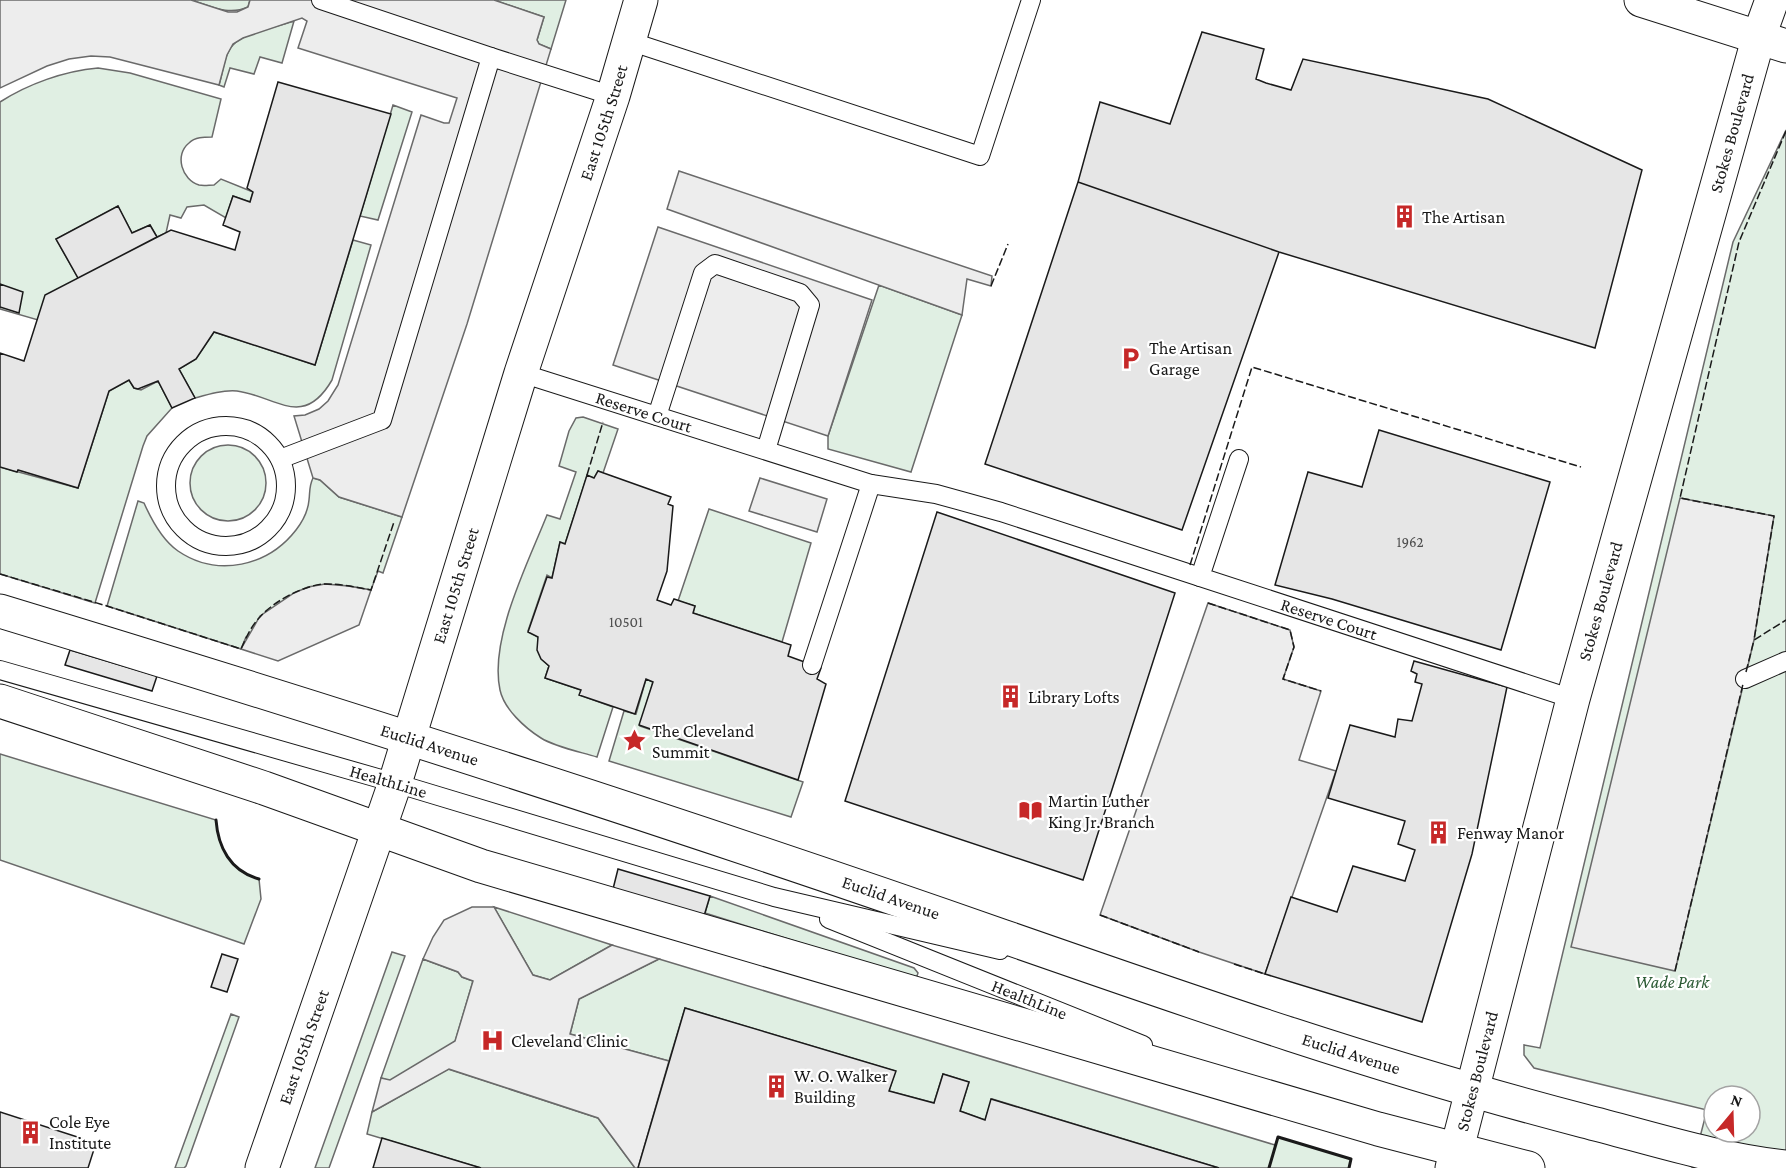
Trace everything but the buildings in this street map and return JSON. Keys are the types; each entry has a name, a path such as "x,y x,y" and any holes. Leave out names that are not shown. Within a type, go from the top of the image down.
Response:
{"main road":[{"name":"East 105th Street","path":"262,1168 395,783 521,374 613,96 641,0"},
{"path":"1641,0 1772,41"},
{"name":"Stokes Boulevard","path":"1454,1158 1574,699 1772,41 1772,0"},
{"name":"Euclid Avenue","path":"0,611 265,691 809,868 1125,980 1395,1068 1544,1111 1708,1152 1786,1167"},
{"path":"0,701 264,788 481,866 1378,1130 1454,1158 1527,1168"}],"lane":[{"path":"321,0 613,96"},
{"path":"629,41 980,156 1030,0"},
{"path":"280,459 382,420 491,57"},
{"path":"657,416 703,273 715,264 800,293 810,305 766,450"},
{"name":"Reserve Court","path":"521,374 870,484 936,494 1001,512 1574,699"},
{"path":"225,426 252,431 267,442 280,459 286,483 283,504 275,521 263,534 253,539 231,545 211,544 193,537 175,518 169,507 165,486 170,462 185,441 202,430 225,426"},
{"path":"1200,577 1239,459"},
{"path":"812,665 870,484"},
{"path":"1745,679 1786,661"},
{"name":"HealthLine","path":"0,670 395,783 774,897 1125,980"},
{"name":"HealthLine","path":"774,897 1284,1102"}],"green space":[{"path":"191,0 250,0 248,7 233,11"},
{"path":"494,0 566,0 551,49 539,44 537,40 544,17"},
{"path":"294,21 282,63 260,57 254,74 230,68 224,87 219,85 224,64 233,45 253,33"},
{"path":"98,68 130,73 221,99 212,137 197,138 184,148 182,167 188,178 199,185 214,185 221,179 253,192 250,202 233,196 226,218 204,205 187,207 181,218 170,215 166,233 157,237 150,225 132,233 118,206 56,239 78,278 38,320 0,309 0,102 47,79"},
{"path":"393,105 412,112 378,220 360,216"},
{"name":"Wade Park","path":"1786,130 1786,1168 1692,1168 1702,1129 1702,1144 1762,1144 1762,1084 1702,1084 1702,1109 1534,1068 1524,1055 1524,1045 1540,1048 1733,242"},
{"path":"353,240 371,245 332,380 321,395 310,404 299,407 237,391 195,398 179,369 196,359 214,332 315,365"},
{"path":"879,285 962,315 911,472 828,449 828,436"},
{"path":"129,380 134,388 141,390 158,381 172,408 147,436 143,446 95,603 0,574 0,467 78,488 109,391"},
{"path":"583,417 618,429 603,473 598,471 594,478 587,476 565,544 560,542 552,578 547,575 528,631 538,637 539,653 549,666 545,678 581,690 580,695 613,707 597,757 547,741 522,723 502,697 498,670 505,625 521,578 547,515 560,519 576,472 559,466 569,431 576,418"},
{"path":"228,445 243,448 255,456 263,468 266,483 263,498 255,510 243,518 228,521 213,518 201,510 193,498 190,483 193,468 201,456 213,448"},
{"path":"313,478 320,480 339,497 402,517 383,573 378,571 371,590 325,584 246,637 241,649 107,606 138,501 144,503 162,536 172,547 193,559 226,566 257,560 285,542 303,519"},
{"path":"709,509 811,543 782,642 693,613 695,606 678,601"},
{"path":"646,679 653,682 640,726 803,782 791,817 609,761 624,711 636,714"},
{"path":"0,754 216,820 219,839 227,857 240,870 259,879 261,899 244,944 0,860"},
{"path":"710,896 914,968 918,973 917,976 913,978 705,913"},
{"path":"494,907 612,945 550,980 533,975"},
{"path":"392,952 405,956 329,1168 315,1168"},
{"path":"423,959 458,972 462,977 473,981 455,1042 390,1081 381,1078"},
{"path":"659,959 1275,1145 1278,1137 1351,1159 1349,1168 1219,1168 992,1099 985,1120 960,1111 969,1082 943,1074 934,1103 889,1091 895,1071 685,1008 669,1061 570,1034 579,999"},
{"path":"231,1014 239,1017 186,1166 175,1168"},
{"path":"448,1069 598,1118 635,1168 481,1168 367,1134 372,1112"}],"shaded area":[{"path":"0,0 191,0 228,12 237,12 248,7 250,0 494,0 544,17 537,40 539,44 551,49 467,324 402,517 339,497 320,480 313,478 294,416 305,415 319,409 328,401 338,385 421,115 449,123 457,98 298,48 307,21 302,18 243,38 233,44 227,55 219,85 110,57 91,56 69,59 47,66 0,88"},
{"path":"679,171 992,276 991,286 967,279 962,315 667,209"},
{"path":"658,227 872,300 828,436 613,365"},
{"path":"760,478 827,499 817,532 749,511"},
{"path":"1680,498 1774,516 1754,640 1675,971 1571,947"},
{"path":"325,584 371,590 359,625 278,661 241,649 260,616 294,593 308,587"},
{"path":"1208,603 1290,630 1294,647 1283,679 1321,691 1299,760 1336,771 1265,974 1100,915"},
{"path":"472,907 494,907 533,975 550,980 612,945 659,959 579,999 570,1034 669,1061 638,1168 635,1168 598,1118 449,1069 372,1112 381,1078 390,1080 455,1041 473,981 462,977 458,972 423,959 444,920"}],"fence":[{"path":"1786,131 1739,242 1680,498 1774,516 1754,640 1786,620"},
{"path":"991,286 1008,244"},
{"path":"1190,565 1252,367 1581,467"},
{"path":"587,475 603,422"},
{"path":"0,574 241,649 251,628 260,617 273,605 290,595 308,587 325,584 371,590 394,522"},
{"path":"1208,603 1290,630 1294,647 1283,679 1321,691"},
{"path":"1746,672 1754,640"},
{"path":"1675,971 1743,684"},
{"path":"1100,915 1199,952"},
{"path":"1234,964 1265,974"}],"wall":[{"path":"216,820 219,839 227,857 240,870 259,879"},
{"path":"1269,1168 1278,1137 1351,1159 1349,1168"}],"place":[{"name":"The Artisan","path":"1404,217"},
{"name":"The Artisan Garage","path":"1131,358"},
{"name":"Library Lofts","path":"1010,697"},
{"name":"The Cleveland Summit","path":"634,741"},
{"name":"Martin Luther King Jr. Branch","path":"1030,811"},
{"name":"Fenway Manor","path":"1439,833"},
{"name":"Cleveland Clinic","path":"493,1041"},
{"name":"W. O. Walker Building","path":"776,1086"},
{"name":"Cole Eye Institute","path":"31,1132"}]}
